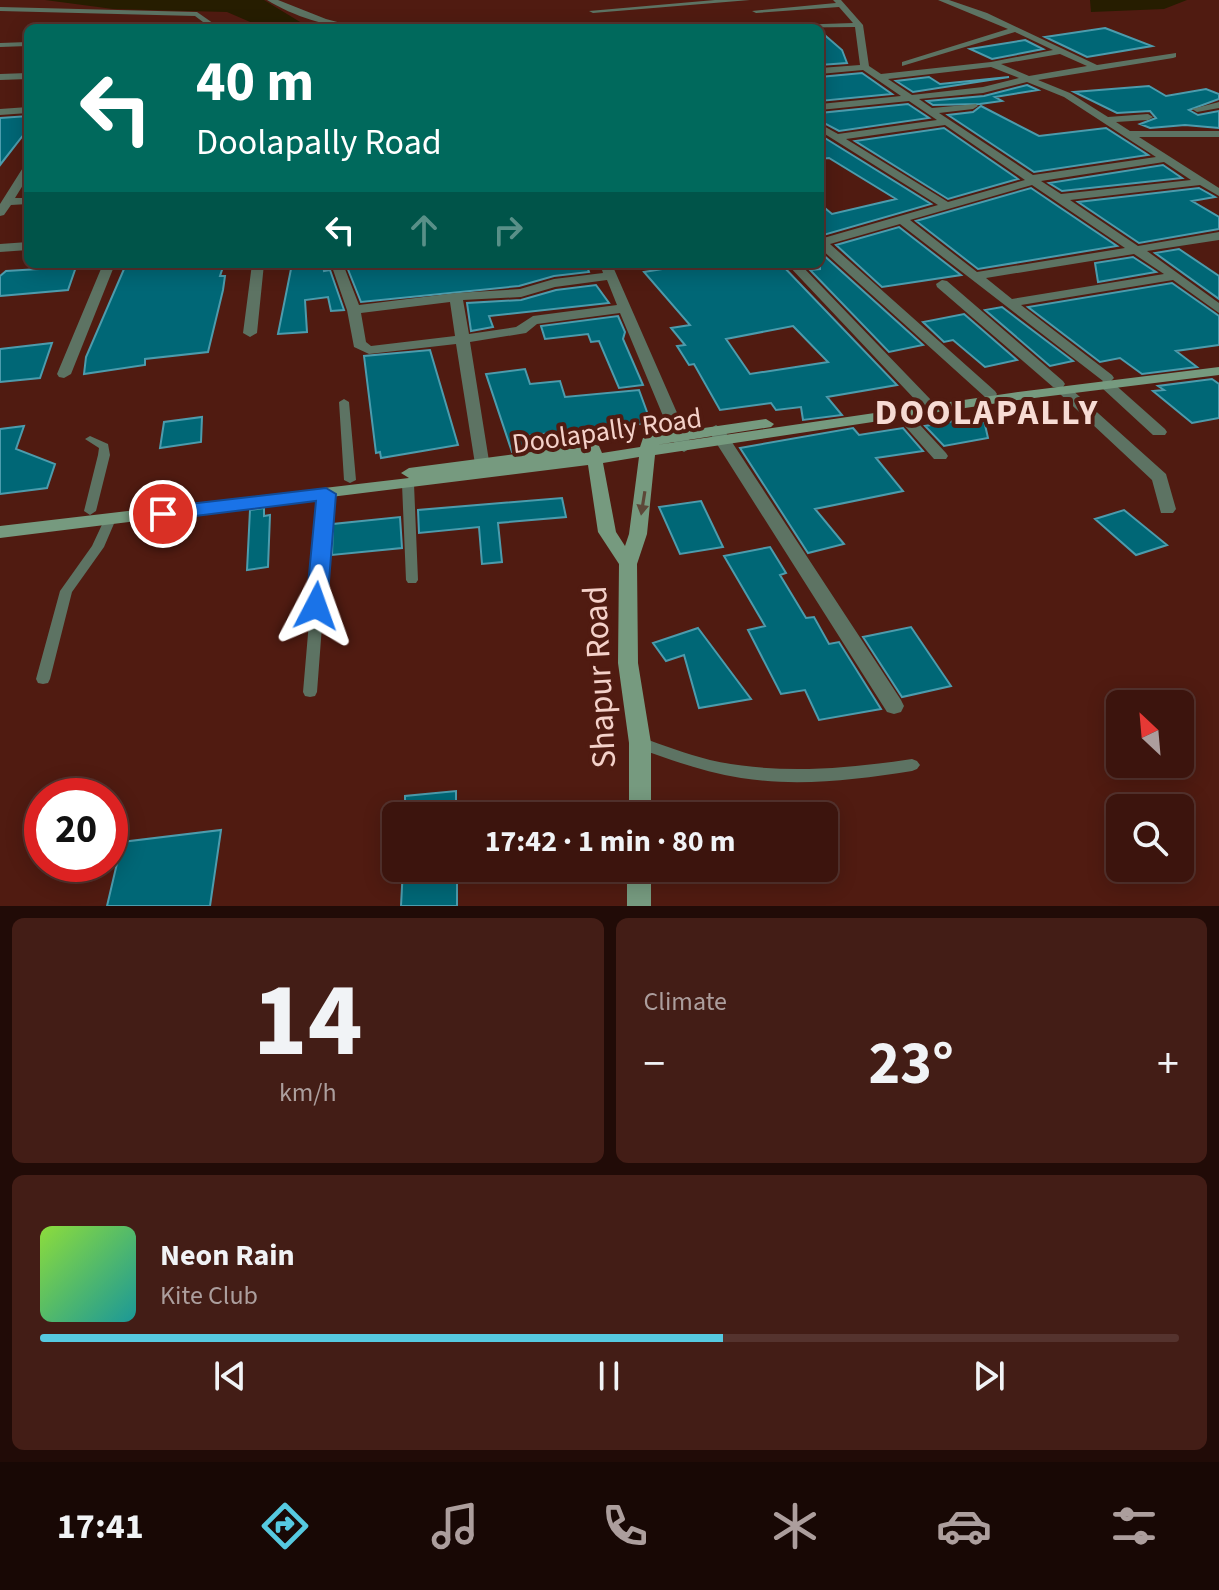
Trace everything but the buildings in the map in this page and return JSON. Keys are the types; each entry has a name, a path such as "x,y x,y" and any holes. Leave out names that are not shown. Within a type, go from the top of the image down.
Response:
{"main road":[{"name":"Doolapally Road","path":"1107,382 1219,361"},
{"name":"Doolapally Road","path":"719,435 902,414 1107,382 1219,371"},
{"name":"Doolapally Road","path":"0,532 408,484 990,394 1062,388"},
{"name":"Shapur Road","path":"640,802 640,743 628,663 628,564 638,534 649,446"},
{"name":"Doolapally Road","path":"0,521 350,480 481,461 594,454"},
{"path":"594,454 607,532 628,564"},
{"path":"639,882 639,906"}],"street":[{"path":"271,0 314,18 339,24"},
{"path":"593,11 746,0"},
{"path":"942,0 1017,29 1095,67"},
{"path":"756,11 840,2 859,25 866,68 1136,249 1219,309"},
{"path":"0,9 197,14 211,24"},
{"path":"824,26 859,25"},
{"path":"824,64 866,68 926,59 1017,29"},
{"path":"2,47 24,44"},
{"path":"958,48 1031,78 1107,120 1219,193"},
{"path":"878,77 992,64 1063,51"},
{"path":"824,107 983,90 1031,78 1173,55"},
{"path":"824,70 848,67"},
{"path":"0,77 24,76"},
{"path":"930,111 973,106"},
{"path":"1197,109 1217,106"},
{"path":"0,112 24,110"},
{"path":"1107,120 1148,117"},
{"path":"836,137 946,122"},
{"path":"824,130 947,206"},
{"path":"1128,134 1219,134"},
{"path":"824,242 1032,180 1165,159"},
{"path":"3,208 24,174"},
{"path":"1058,198 1201,182"},
{"path":"3,208 24,202"},
{"path":"901,219 1107,382 1159,432"},
{"path":"975,276 1219,236"},
{"path":"0,248 24,246"},
{"path":"824,246 990,394"},
{"path":"64,374 107,268"},
{"path":"250,333 258,268"},
{"path":"338,268 354,310 359,344 369,350 506,334 533,320 625,308"},
{"path":"797,268 927,404"},
{"path":"354,310 456,297 521,293 607,269 682,441"},
{"path":"1009,303 1175,276"},
{"path":"942,284 1160,478 1167,509"},
{"path":"456,297 481,461"},
{"path":"902,414 940,456"},
{"path":"719,435 894,706"}],"lane":[{"path":"344,402 350,480"},
{"path":"90,439 104,446 104,455 90,511"},
{"path":"408,484 412,580"},
{"path":"310,692 326,494"},
{"path":"43,679 66,591 98,547 110,519"},
{"path":"640,743 685,761 744,775 841,776 912,765"}],"shaded area":[{"path":"45,0 264,0 303,24 255,24 227,12 113,9"},
{"path":"1090,0 1187,0 1164,9 1091,12"}],"district":[{"name":"DOOLAPALLY","path":"987,412"}],"route":[{"path":"163,514 326,494 316,606"}]}
